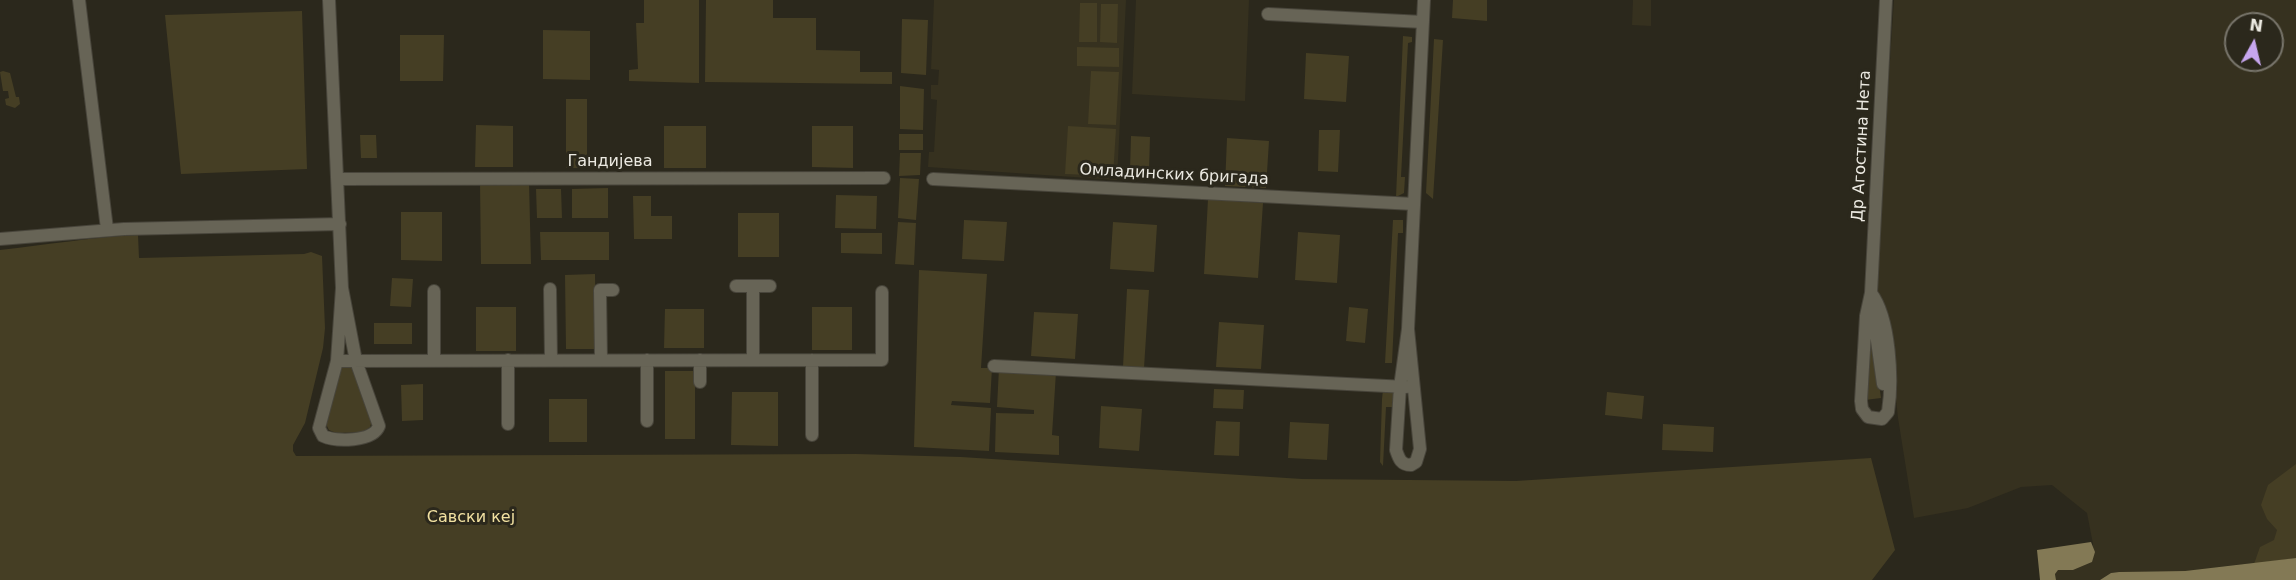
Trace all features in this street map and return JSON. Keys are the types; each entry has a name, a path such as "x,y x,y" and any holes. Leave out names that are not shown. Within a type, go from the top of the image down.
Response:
{"street":[{"path":"79,0 107,229"},
{"path":"329,0 342,288 337,361 319,428 323,436 334,439 371,436 377,431 378,426 356,361 342,288"},
{"path":"1408,329 1420,449 1416,462 1408,465 1399,459 1396,450 1400,387 1408,329 1424,0"},
{"name":"Др Агостина Нета","path":"1871,293 1884,400 1888,412 1882,419 1868,417 1862,409 1865,323 1871,293 1886,0"},
{"path":"1268,14 1423,22"},
{"name":"Гандијева","path":"337,179 884,178"},
{"name":"Омладинских бригада","path":"933,178 1414,204"},
{"path":"0,240 107,229 339,224"},
{"path":"736,286 770,286"},
{"path":"753,286 753,360"},
{"path":"550,289 551,360"},
{"path":"601,360 600,290 613,290"},
{"path":"434,291 434,360"},
{"path":"337,361 882,360 882,292"},
{"path":"508,360 508,423"},
{"path":"647,360 647,421"},
{"path":"700,360 700,382"},
{"path":"812,360 812,435"},
{"path":"994,366 1413,388"}],"shaded area":[{"path":"934,0 1126,0 1117,180 928,167 929,152 934,152 937,100 931,99 931,85 938,85 939,70 931,69"},
{"path":"1136,0 1249,0 1245,101 1132,94"},
{"path":"1633,0 1651,0 1651,26 1632,25"},
{"path":"1894,0 2296,0 2296,558 2185,571 2119,572 2111,573 2100,580 2056,580 2055,573 2058,570 2073,570 2092,562 2093,544 2087,513 2052,485 2021,487 1968,508 1914,518 1898,418 1892,362 1878,301 1876,274"},
{"path":"2091,542 2095,552 2092,562 2073,570 2058,570 2055,574 2056,580 2040,580 2037,550"},
{"path":"2296,558 2296,580 2100,580 2111,573 2119,572 2185,571"}],"green space":[{"path":"644,0 699,0 699,83 629,81 629,70 638,69 636,23 644,23"},
{"path":"706,0 773,0 773,18 816,18 816,50 860,51 860,72 892,72 892,84 705,82"},
{"path":"1453,0 1487,0 1487,21 1452,18"},
{"path":"1080,3 1097,3 1097,42 1079,42"},
{"path":"1101,4 1118,4 1117,43 1100,42"},
{"path":"302,11 307,169 181,174 165,15"},
{"path":"902,19 928,20 926,75 901,73"},
{"path":"543,30 590,31 590,80 543,79"},
{"path":"400,35 444,35 443,81 400,81"},
{"path":"1403,36 1412,37 1412,42 1408,43 1401,177 1405,177 1404,193 1396,197"},
{"path":"1434,39 1443,40 1433,199 1426,193"},
{"path":"1077,47 1119,48 1119,67 1077,66"},
{"path":"1306,53 1349,56 1346,102 1304,99"},
{"path":"1091,71 1119,72 1116,125 1088,124"},
{"path":"0,72 10,73 16,97 19,97 20,104 15,108 6,105 5,99 9,98 8,91 3,91"},
{"path":"900,86 924,89 923,130 900,129"},
{"path":"566,99 587,99 587,168 566,168"},
{"path":"476,125 513,126 513,167 475,167"},
{"path":"664,126 706,126 706,168 664,168"},
{"path":"812,126 853,126 853,168 812,167"},
{"path":"1068,126 1116,129 1113,176 1065,174"},
{"path":"1319,130 1340,130 1338,172 1318,171"},
{"path":"899,134 923,134 923,150 899,150"},
{"path":"360,135 376,135 377,158 361,158"},
{"path":"1131,136 1150,137 1149,172 1130,171"},
{"path":"1227,138 1269,141 1266,188 1225,186"},
{"path":"900,153 921,153 920,175 899,176"},
{"path":"900,178 919,179 916,220 898,218"},
{"path":"480,182 529,182 531,264 481,264"},
{"path":"608,188 608,218 572,218 572,189"},
{"path":"536,189 561,189 562,218 537,218"},
{"path":"836,195 877,196 876,229 835,228"},
{"path":"633,196 651,196 651,216 672,216 672,239 634,239"},
{"path":"1208,199 1263,203 1258,278 1204,274"},
{"path":"401,212 442,212 442,261 401,260"},
{"path":"738,213 779,213 779,257 738,257"},
{"path":"964,220 1007,222 1004,261 962,259"},
{"path":"1393,220 1403,220 1403,233 1398,233 1392,363 1385,363"},
{"path":"898,222 916,223 914,265 895,264"},
{"path":"1113,222 1157,225 1154,272 1110,269"},
{"path":"540,232 609,232 609,260 541,260"},
{"path":"1298,232 1340,235 1337,283 1295,280"},
{"path":"841,233 882,233 882,254 841,253"},
{"name":"Савски кеј","path":"138,235 139,258 311,252 322,256 325,328 323,348 305,423 293,445 296,456 856,454 961,457 1302,479 1516,481 1871,458 1895,550 1872,580 0,580 0,250"},
{"path":"919,270 987,274 981,368 992,368 990,403 952,401 951,405 991,408 989,451 914,447"},
{"path":"595,274 596,349 566,349 565,275"},
{"path":"392,278 413,279 411,307 390,306"},
{"path":"1127,289 1149,290 1144,368 1123,367"},
{"path":"476,307 516,307 516,351 476,351"},
{"path":"812,307 852,307 852,350 812,350"},
{"path":"1349,307 1368,309 1365,343 1346,341"},
{"path":"665,309 704,309 704,348 664,348"},
{"path":"1869,311 1881,398 1865,400"},
{"path":"1034,312 1078,314 1075,359 1031,356"},
{"path":"1219,322 1264,325 1261,369 1216,367"},
{"path":"374,323 412,323 412,344 374,344"},
{"path":"344,366 353,368 372,421 370,427 363,432 336,433 329,430 326,424 341,368"},
{"path":"999,368 1056,372 1052,435 1059,436 1059,455 995,452 996,413 1034,414 1034,410 997,407"},
{"path":"665,371 695,371 695,439 665,439"},
{"path":"423,384 423,420 402,421 401,385"},
{"path":"1214,389 1244,390 1243,409 1213,408"},
{"path":"1391,389 1395,407 1386,407 1383,466 1380,462 1382,399 1383,390"},
{"path":"732,392 778,392 778,446 731,445"},
{"path":"1607,392 1644,396 1642,419 1605,415"},
{"path":"549,399 587,399 587,442 549,442"},
{"path":"1101,406 1142,409 1139,451 1099,448"},
{"path":"1216,421 1240,422 1239,456 1214,455"},
{"path":"1290,422 1329,424 1327,460 1288,458"},
{"path":"1663,424 1714,427 1713,452 1662,450"},
{"path":"2296,464 2296,558 2254,564 2260,547 2274,540 2277,530 2267,519 2261,505 2268,485"}]}
